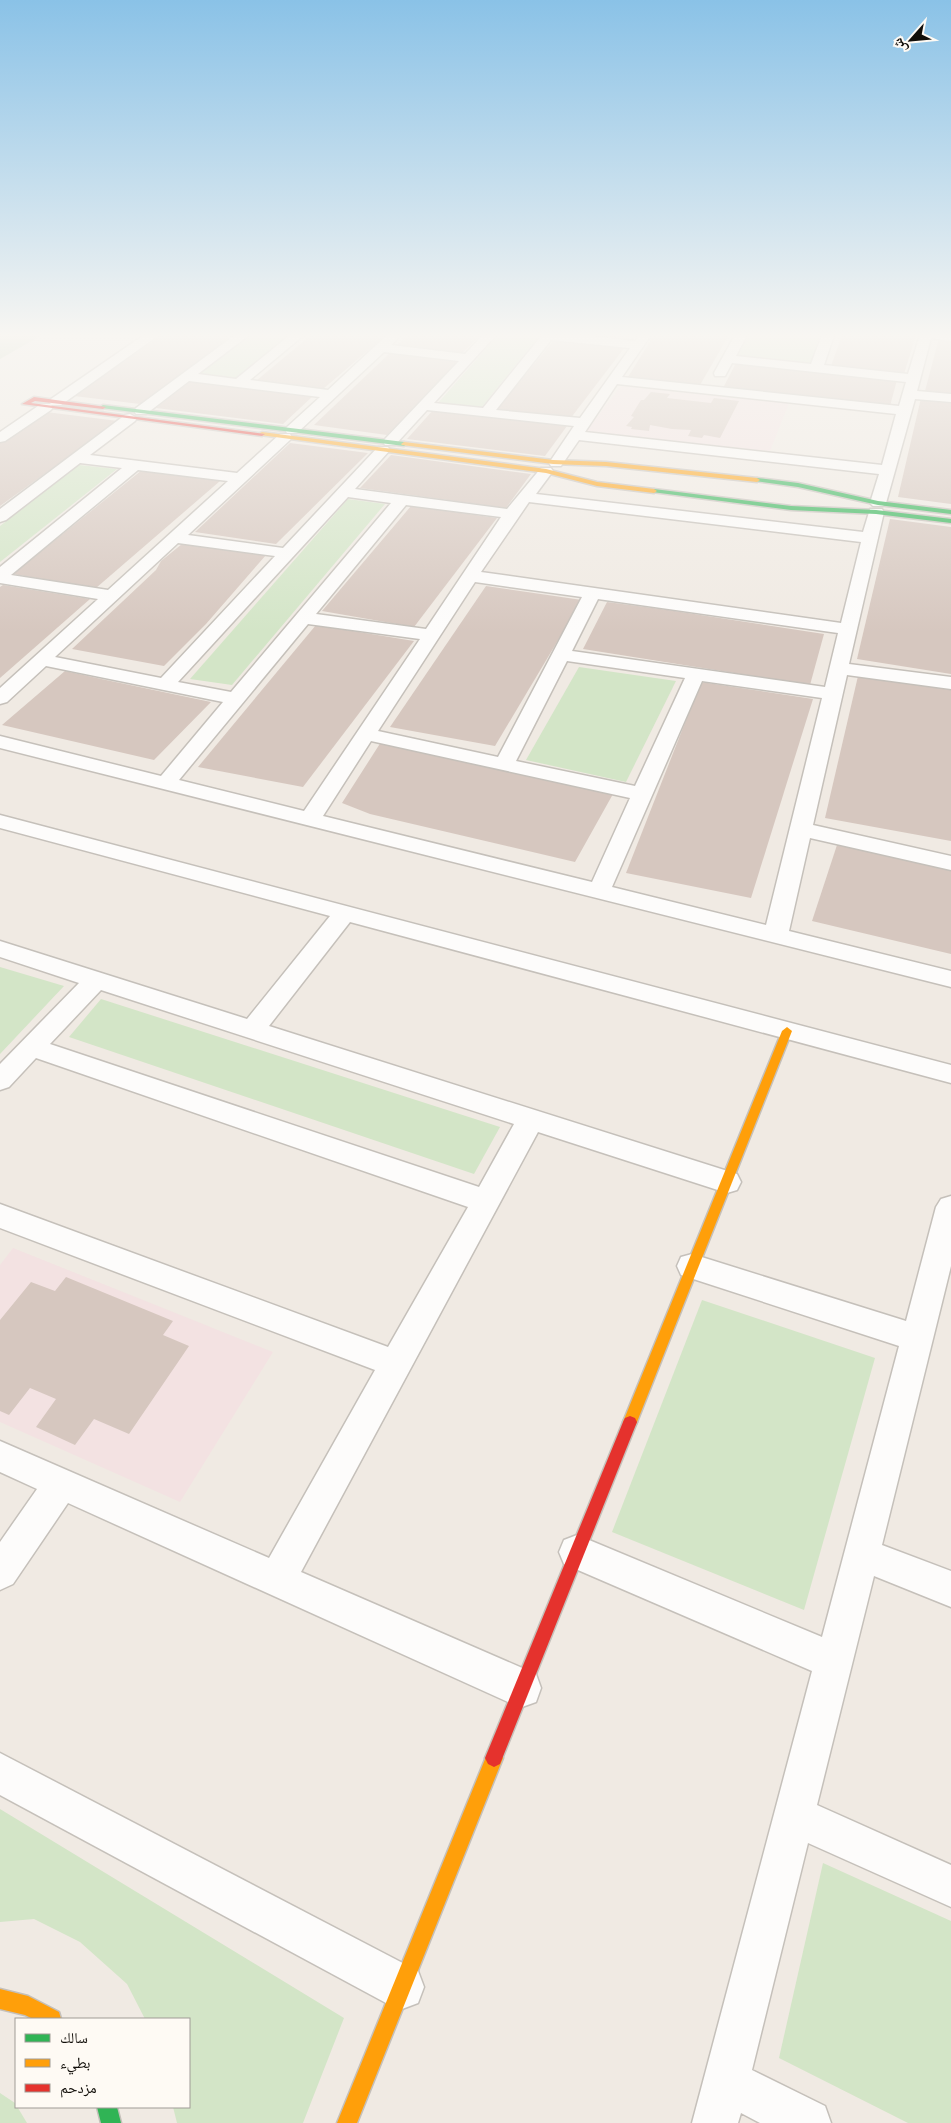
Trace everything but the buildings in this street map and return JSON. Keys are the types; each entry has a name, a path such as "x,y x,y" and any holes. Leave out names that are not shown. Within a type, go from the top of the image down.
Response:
{"street":[{"path":"0,517 109,434"},
{"path":"0,698 288,434"},
{"path":"289,434 551,467 606,464 798,485 877,508"},
{"path":"164,685 397,434"},
{"path":"310,819 511,514 551,467 575,434"},
{"path":"617,434 887,470"},
{"path":"776,935 877,508 897,434"},
{"path":"77,458 240,478"},
{"path":"0,576 136,465"},
{"path":"551,467 607,486 791,508 877,508 926,514 951,521"},
{"path":"343,492 511,514"},
{"path":"524,497 870,538"},
{"path":"166,783 402,500"},
{"path":"926,514 951,512"},
{"path":"175,538 287,552"},
{"path":"0,576 112,596"},
{"path":"470,576 848,629"},
{"path":"504,764 593,594"},
{"path":"304,618 432,635"},
{"path":"562,655 833,694"},
{"path":"42,660 236,699"},
{"path":"839,668 951,683"},
{"path":"599,891 696,674"},
{"path":"366,734 641,794"},
{"path":"0,742 951,979"},
{"path":"0,821 951,1074"},
{"path":"801,829 951,862"},
{"path":"252,1030 345,913"},
{"path":"0,949 726,1182"},
{"path":"0,1080 96,980"},
{"path":"347,2123 787,1031"},
{"path":"31,1047 485,1201"},
{"path":"278,1579 530,1119"},
{"path":"808,2123 721,2102 917,1338 946,1243 951,1207"},
{"path":"4,1225 396,1364"},
{"path":"692,1266 917,1338"},
{"path":"0,1456 522,1688"},
{"path":"0,1572 62,1483"},
{"path":"577,1552 834,1661"},
{"path":"861,1554 951,1589"},
{"path":"0,1774 402,1987"},
{"path":"794,1816 951,1886"},
{"path":"0,1999 24,2004 39,2010 51,2018"},
{"path":"108,2108 111,2123"}],"shaded area":[{"path":"585,434 777,434 770,451"},
{"path":"13,1248 273,1352 180,1502 0,1422 0,1265"}],"green space":[{"path":"79,465 117,469 0,562 0,526"},
{"path":"348,499 385,504 232,685 190,679"},
{"path":"579,667 676,681 626,782 526,760"},
{"path":"0,967 64,986 0,1054"},
{"path":"101,999 500,1127 474,1174 69,1037"},
{"path":"702,1300 875,1358 804,1610 612,1532"},
{"path":"0,1809 344,2018 303,2123 177,2123 173,2108 190,2108 190,2018 144,2018 127,1984 80,1942 34,1919 0,1922"},
{"path":"823,1863 951,1921 951,2123 908,2123 779,2058"},
{"path":"0,2093 15,2103 15,2108 18,2108 27,2123 0,2123"}],"traffic: fast":[{"path":"323,434 404,444"},
{"path":"757,480 798,485 878,503 951,512"},
{"path":"654,491 791,508 876,512 951,521"},
{"path":"107,2108 111,2123"}],"traffic: slow":[{"path":"263,434 546,471 597,484 654,491"},
{"path":"404,444 553,462 606,464 757,480"},
{"path":"630,1422 787,1031"},
{"path":"347,2123 494,1758"},
{"path":"0,1999 28,2006 50,2018"}],"traffic: jam":[{"path":"494,1758 630,1422"}]}
